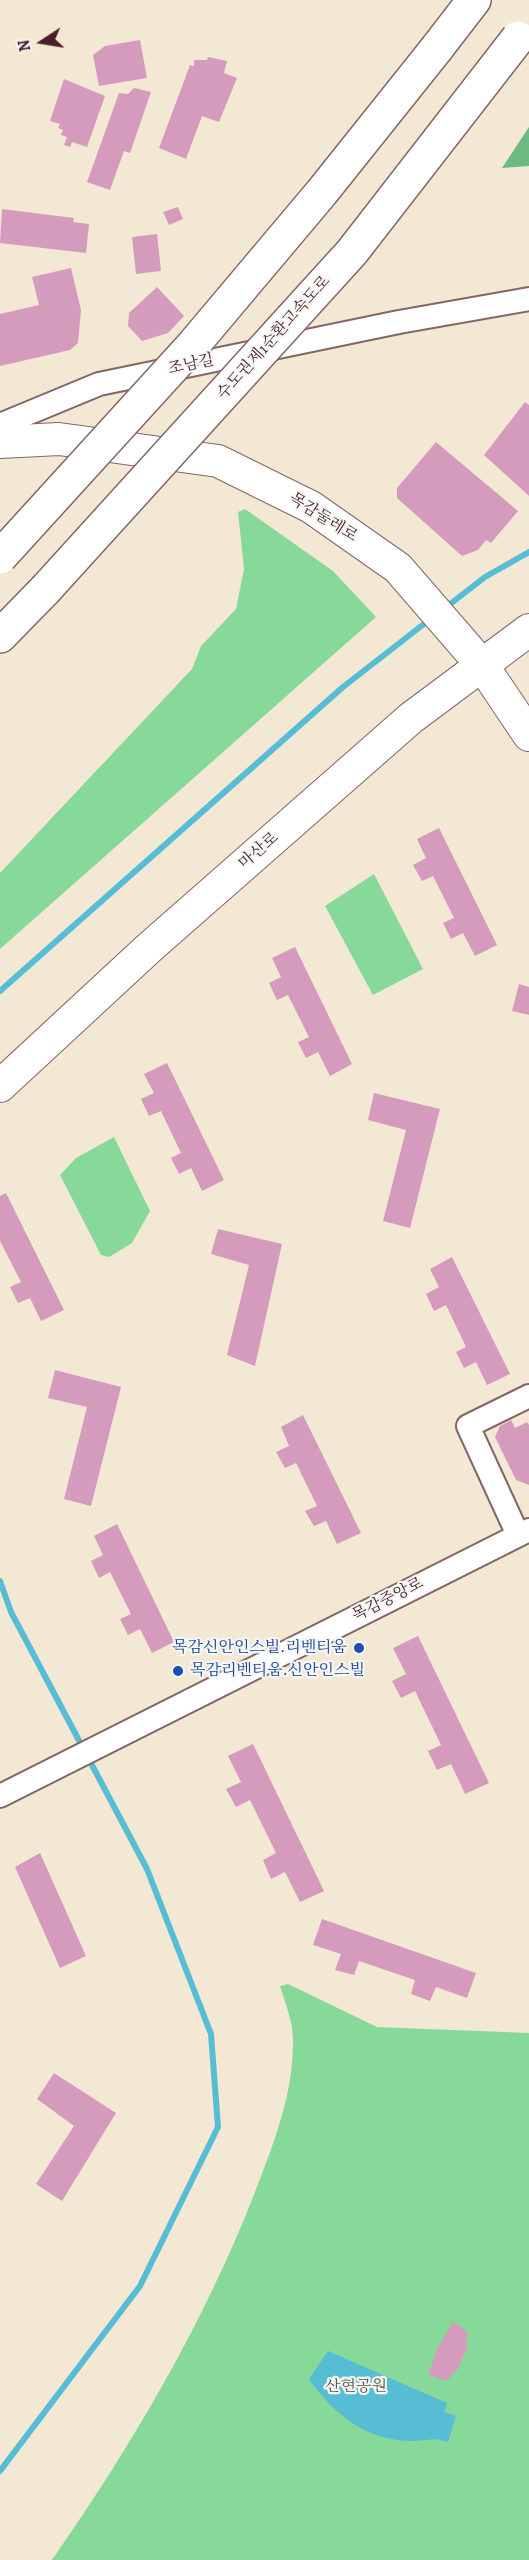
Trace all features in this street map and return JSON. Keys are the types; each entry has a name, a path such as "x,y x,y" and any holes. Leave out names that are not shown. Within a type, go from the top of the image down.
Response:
{"highway":[{"path":"0,557 201,335 322,192 474,0"},
{"name":"수도권제1순환고속도로","path":"0,636 45,591 352,252 524,31"}],"street":[{"name":"조남길","path":"0,426 99,384 399,322 529,299"},
{"name":"목감둘레로","path":"0,442 59,439 218,461 311,507 398,568 482,665 529,735"},
{"name":"마산로","path":"0,1086 149,948 411,718 529,630"},
{"name":"목감중앙로","path":"0,1796 524,1532 468,1426 529,1396"}],"green space":[{"path":"529,127 529,166 502,168"},
{"path":"245,509 333,571 376,617 0,949 0,873 192,669 201,646 236,609 244,569 238,512"},
{"path":"374,874 423,969 373,995 325,906"},
{"path":"114,1137 150,1211 132,1243 109,1257 101,1255 60,1175 76,1158"},
{"name":"산현공원","path":"288,1984 377,2027 529,2033 529,2560 52,2560 138,2428 189,2336 235,2241 276,2136 286,2098 290,2078 293,2032 280,1986"}],"water":[{"path":"328,2351 447,2403 444,2412 456,2416 448,2442 434,2439 396,2440 366,2431 353,2424 329,2404 309,2379"}],"building":[{"path":"140,40 147,78 99,86 93,55 105,46"},
{"path":"208,57 227,61 224,73 237,78 219,122 202,116 186,159 159,148 190,65 194,66 194,60 207,60"},
{"path":"64,79 105,96 87,147 72,142 70,147 64,145 67,137 61,135 63,130 58,128 60,124 50,121"},
{"path":"134,88 151,92 130,153 124,151 110,190 87,182 119,93 128,94"},
{"path":"178,207 183,219 169,225 163,212"},
{"path":"2,209 74,218 73,222 89,224 86,253 0,243"},
{"path":"157,234 161,271 136,274 132,237"},
{"path":"71,268 81,310 78,343 70,350 0,366 0,314 39,305 32,277"},
{"path":"157,287 184,316 168,333 142,341 128,326 129,313"},
{"path":"525,402 529,405 529,496 484,455"},
{"path":"436,442 518,511 491,543 486,540 478,550 462,556 397,498 397,488"},
{"path":"439,828 497,945 475,956 463,933 451,939 443,923 454,918 433,876 422,881 413,865 426,858 417,839"},
{"path":"295,947 352,1064 330,1076 318,1052 306,1058 298,1042 309,1037 288,995 277,1000 269,983 281,977 272,958"},
{"path":"519,984 529,987 529,1015 512,1011"},
{"path":"167,1063 224,1180 202,1191 191,1168 179,1174 171,1158 181,1153 161,1111 149,1116 141,1099 154,1093 144,1074"},
{"path":"374,1093 440,1109 410,1228 383,1221 406,1130 368,1120"},
{"path":"6,1193 64,1310 41,1321 30,1298 18,1303 10,1287 21,1282 0,1241 0,1196"},
{"path":"218,1229 282,1244 255,1366 227,1355 249,1265 211,1254"},
{"path":"452,1257 510,1374 487,1385 476,1362 464,1368 456,1352 466,1347 446,1305 434,1311 426,1294 439,1287 430,1269"},
{"path":"55,1370 121,1387 91,1506 64,1499 87,1407 48,1398"},
{"path":"303,1415 361,1533 337,1544 326,1521 314,1526 305,1511 317,1506 296,1463 285,1468 276,1452 289,1446 281,1427"},
{"path":"511,1420 515,1428 527,1422 529,1425 529,1485 516,1480 495,1437 500,1426"},
{"path":"117,1524 174,1642 152,1653 140,1629 128,1635 120,1619 131,1614 110,1572 99,1578 91,1561 103,1555 94,1536"},
{"path":"418,1636 489,1783 465,1794 451,1764 437,1770 428,1751 441,1745 415,1691 401,1698 392,1681 406,1674 393,1648"},
{"path":"253,1744 324,1891 300,1902 285,1872 271,1879 263,1860 276,1853 250,1800 236,1807 226,1789 241,1782 228,1756"},
{"path":"40,1853 86,1956 60,1968 15,1867"},
{"path":"322,1919 476,1973 467,1998 436,1987 430,2001 411,1994 415,1980 359,1961 354,1975 335,1970 341,1954 313,1945"},
{"path":"54,2073 116,2113 62,2201 36,2184 74,2126 37,2099"},
{"path":"453,2322 467,2331 467,2349 457,2370 446,2381 428,2375 438,2347"}],"waterway":[{"path":"445,608 485,577 529,552"},
{"path":"0,991 343,687 429,620"},
{"path":"0,1581 11,1612 147,1869 211,2034 218,2127 140,2286 0,2471"}],"place":[{"name":"목감신안인스빌.리벤티움","path":"359,1648"},
{"name":"목감리벤티움.신안인스빌","path":"178,1671"}]}
